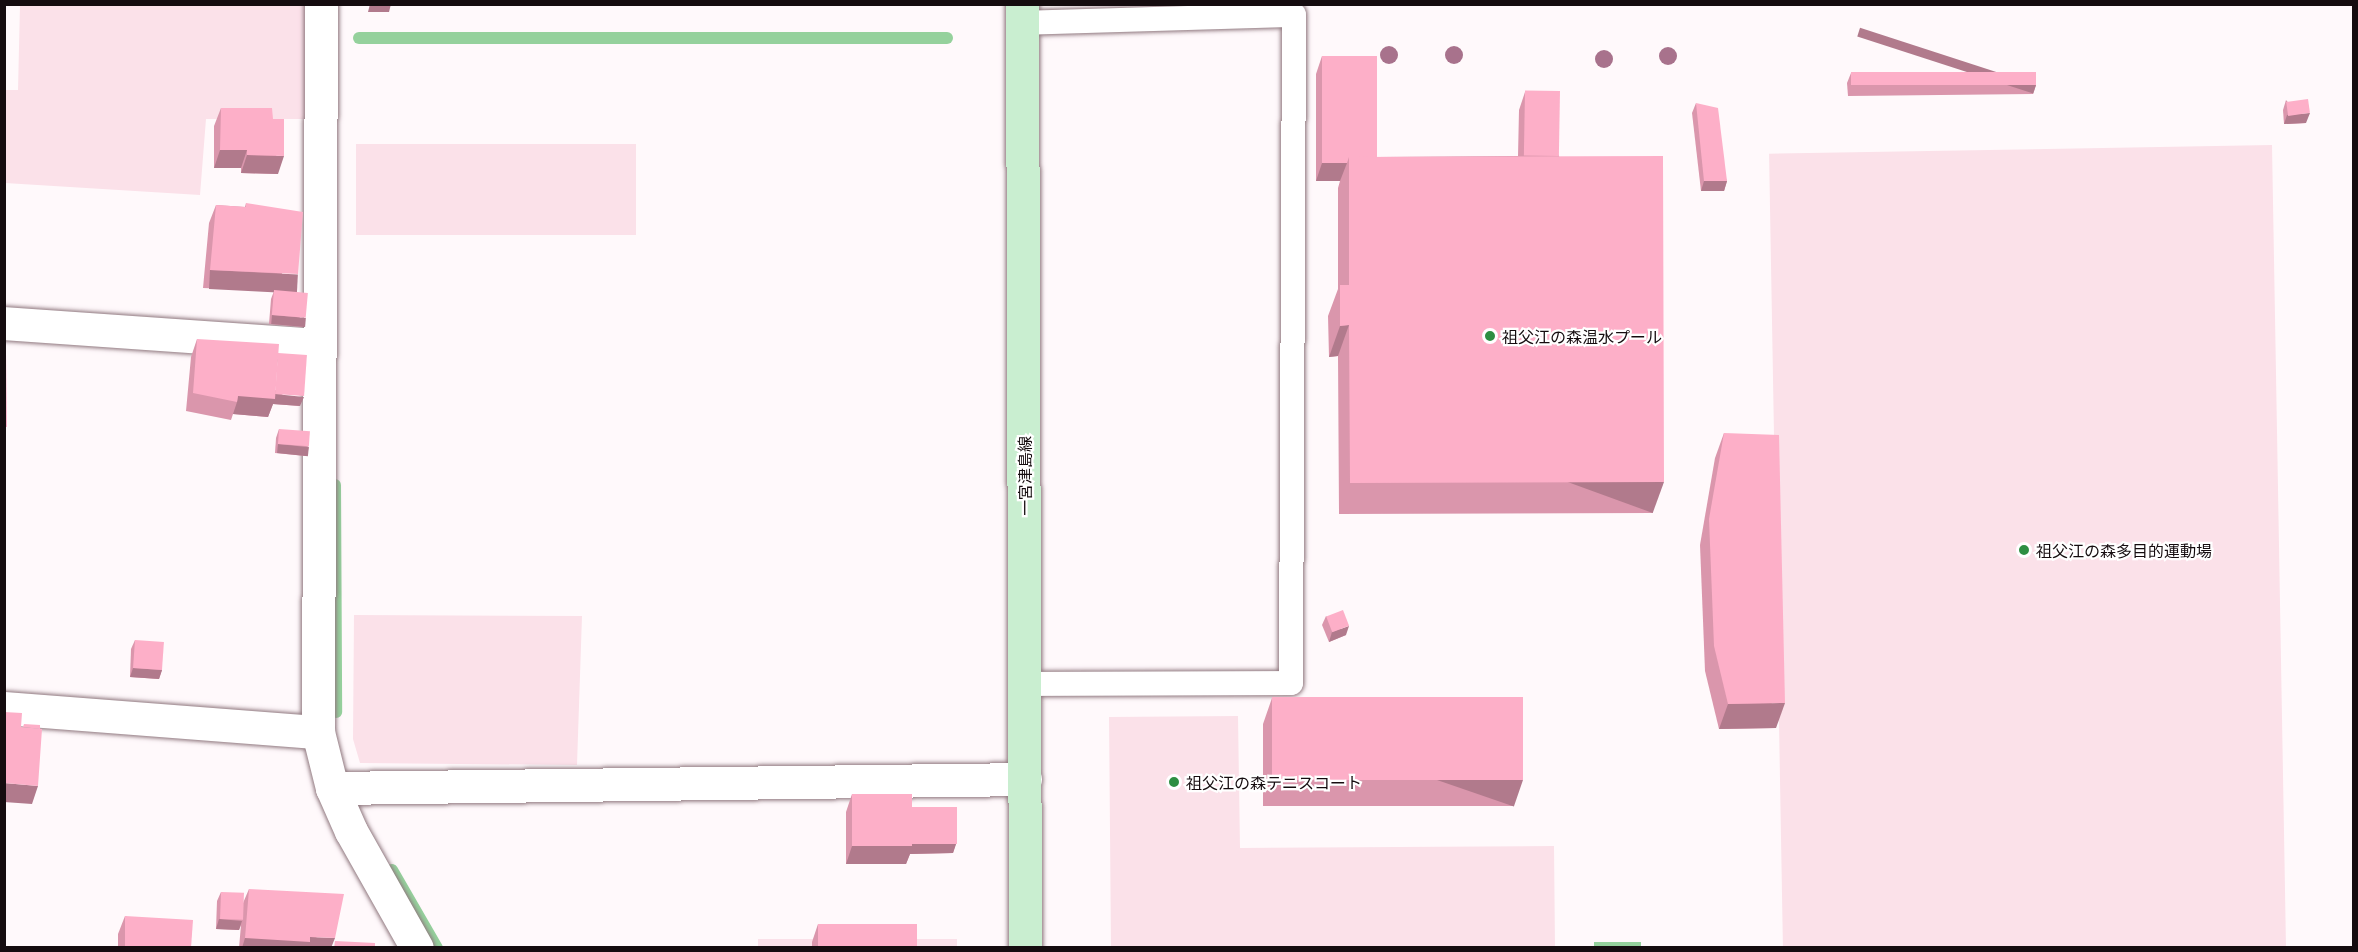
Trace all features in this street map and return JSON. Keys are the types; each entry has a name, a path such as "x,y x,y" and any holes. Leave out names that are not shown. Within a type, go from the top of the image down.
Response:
{"main road":[{"name":"一宮津島線","path":"1022,14 1025,948"}],"street":[{"path":"321,4 318,732 332,788 417,948"},
{"path":"4,323 318,345"},
{"path":"4,708 318,732"},
{"path":"332,788 1024,779"}],"lane":[{"path":"1022,14 1294,15 1292,682 1024,684"}],"shaded area":[{"path":"20,5 306,5 307,119 206,119 200,195 5,183 4,90 18,90"},
{"path":"356,144 636,144 636,235 356,235"},
{"name":"祖父江の森多目的運動場","path":"2272,145 2286,947 1783,948 1769,154"},
{"path":"354,615 582,616 577,765 360,763 353,739"},
{"name":"祖父江の森テニスコート","path":"1238,716 1240,848 1554,846 1555,947 1111,947 1109,717"},
{"path":"758,939 957,939 957,948 758,948"},
{"path":"1594,942 1641,942 1641,947 1594,947"}],"building":[{"path":"1322,56 1377,56 1377,157 1349,157 1347,163 1322,163"},
{"path":"1851,72 2036,72 2036,85 1851,85"},
{"path":"1525,90 1560,91 1559,156 1524,155"},
{"path":"2308,99 2310,113 2288,116 2286,102"},
{"path":"1696,103 1718,108 1727,181 1704,181"},
{"path":"221,108 272,108 273,119 284,119 284,156 247,155 247,150 220,150"},
{"name":"祖父江の森温水プール","path":"1663,156 1664,482 1350,483 1349,325 1340,326 1340,285 1349,285 1349,157"},
{"path":"246,203 303,212 298,274 210,270 216,205 246,207"},
{"path":"274,290 308,293 306,318 272,315"},
{"path":"197,339 279,344 275,399 238,396 237,402 193,393"},
{"path":"4,353 6,353 7,427 4,427"},
{"path":"278,353 307,355 304,396 275,394"},
{"path":"279,429 310,431 309,446 278,444"},
{"path":"1724,433 1779,435 1785,703 1728,704 1714,646 1709,519"},
{"path":"1343,610 1349,626 1332,632 1326,616"},
{"path":"135,640 164,642 162,670 133,668"},
{"path":"1272,697 1523,697 1523,780 1272,780"},
{"path":"4,712 22,713 21,727 42,729 38,786 4,783"},
{"path":"24,724 40,725 40,729 23,727"},
{"path":"852,794 912,794 912,846 852,846"},
{"path":"912,807 957,807 957,844 912,844"},
{"path":"249,889 344,894 335,938 310,937 310,942 245,938"},
{"path":"221,892 244,893 243,920 220,919"},
{"path":"125,916 193,920 191,948 125,948"},
{"path":"818,924 917,924 917,948 818,948"},
{"path":"335,941 375,943 375,948 334,948"}],"waterway":[{"path":"359,38 947,38"},
{"path":"335,485 336,712"},
{"path":"392,870 437,948"}],"place":[{"name":"祖父江の森温水プール","path":"1490,336"},
{"name":"祖父江の森多目的運動場","path":"2024,550"},
{"name":"祖父江の森テニスコート","path":"1174,782"}]}
